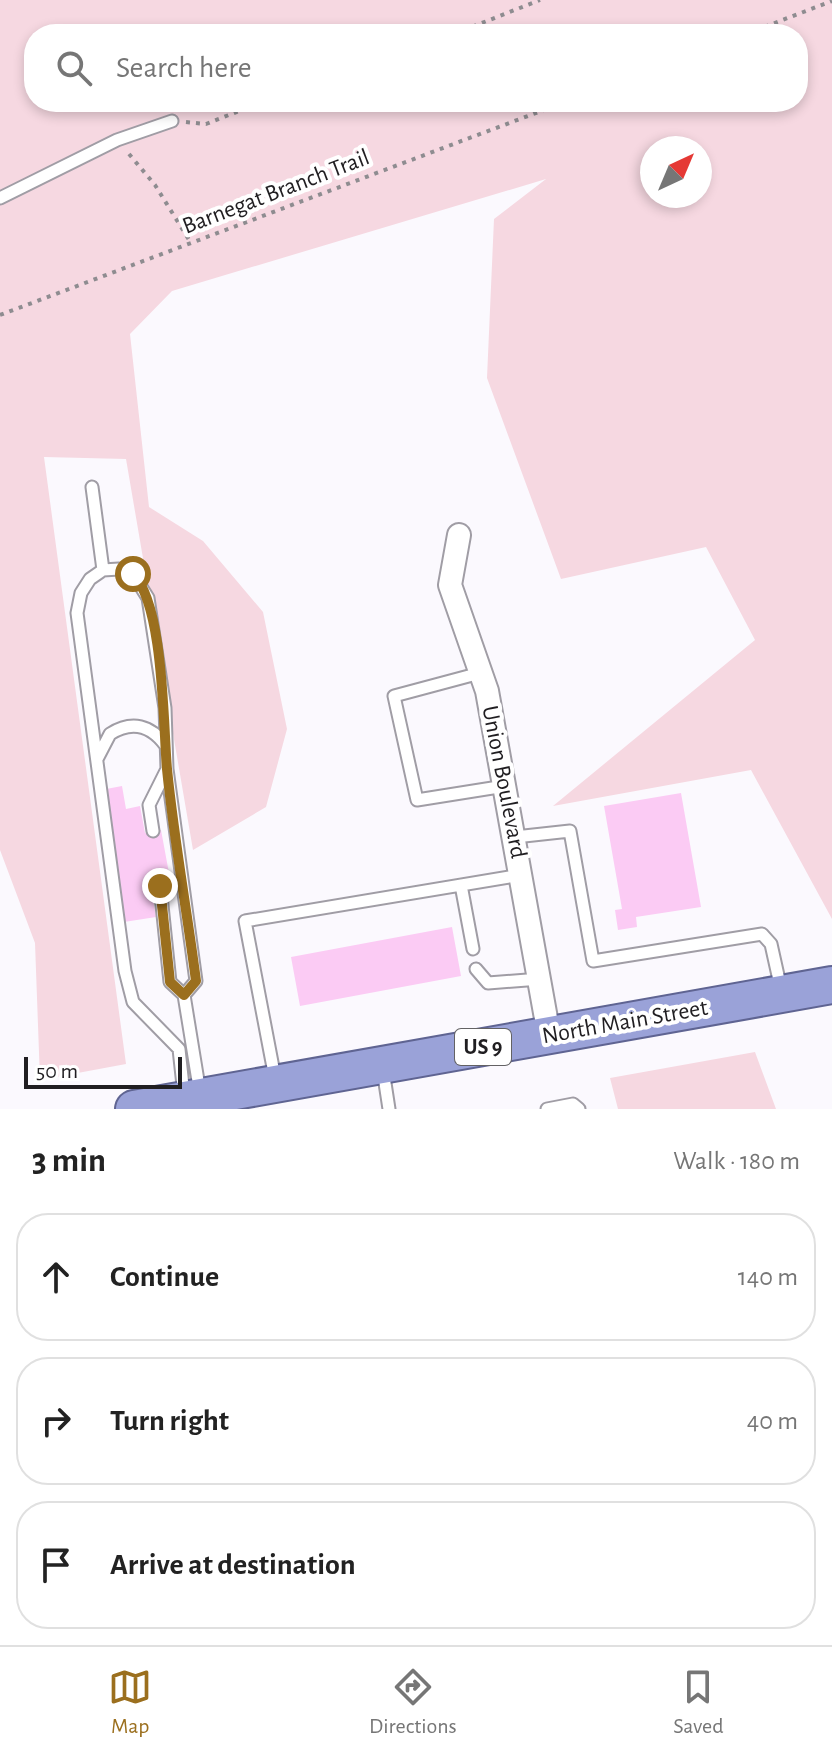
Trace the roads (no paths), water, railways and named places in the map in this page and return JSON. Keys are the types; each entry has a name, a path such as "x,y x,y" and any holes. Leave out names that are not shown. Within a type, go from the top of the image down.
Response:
{"highway":[{"name":"North Main Street","path":"134,1109 832,985"}],"street":[{"name":"Union Boulevard","path":"459,535 450,585 480,673 505,786 549,1035"}],"lane":[{"path":"0,198 117,140 172,121"},
{"path":"92,487 103,570"},
{"path":"184,995 196,981 167,769 165,708 148,598 133,574 119,569 103,570 90,579 81,593 77,613 133,1002 179,1049 192,1099"},
{"path":"480,673 394,696 397,711 417,800 505,786"},
{"path":"97,759 110,734 134,725 146,727 166,747"},
{"path":"153,831 149,805 167,769"},
{"path":"515,837 570,831 593,961 762,934 771,944 782,994"},
{"path":"276,1084 245,921 521,875"},
{"path":"461,885 473,949"},
{"path":"160,886 170,982 184,995 192,1099"},
{"path":"476,969 488,983 540,979"},
{"path":"382,1065 389,1109"},
{"path":"547,1109 573,1104 579,1109"}]}
